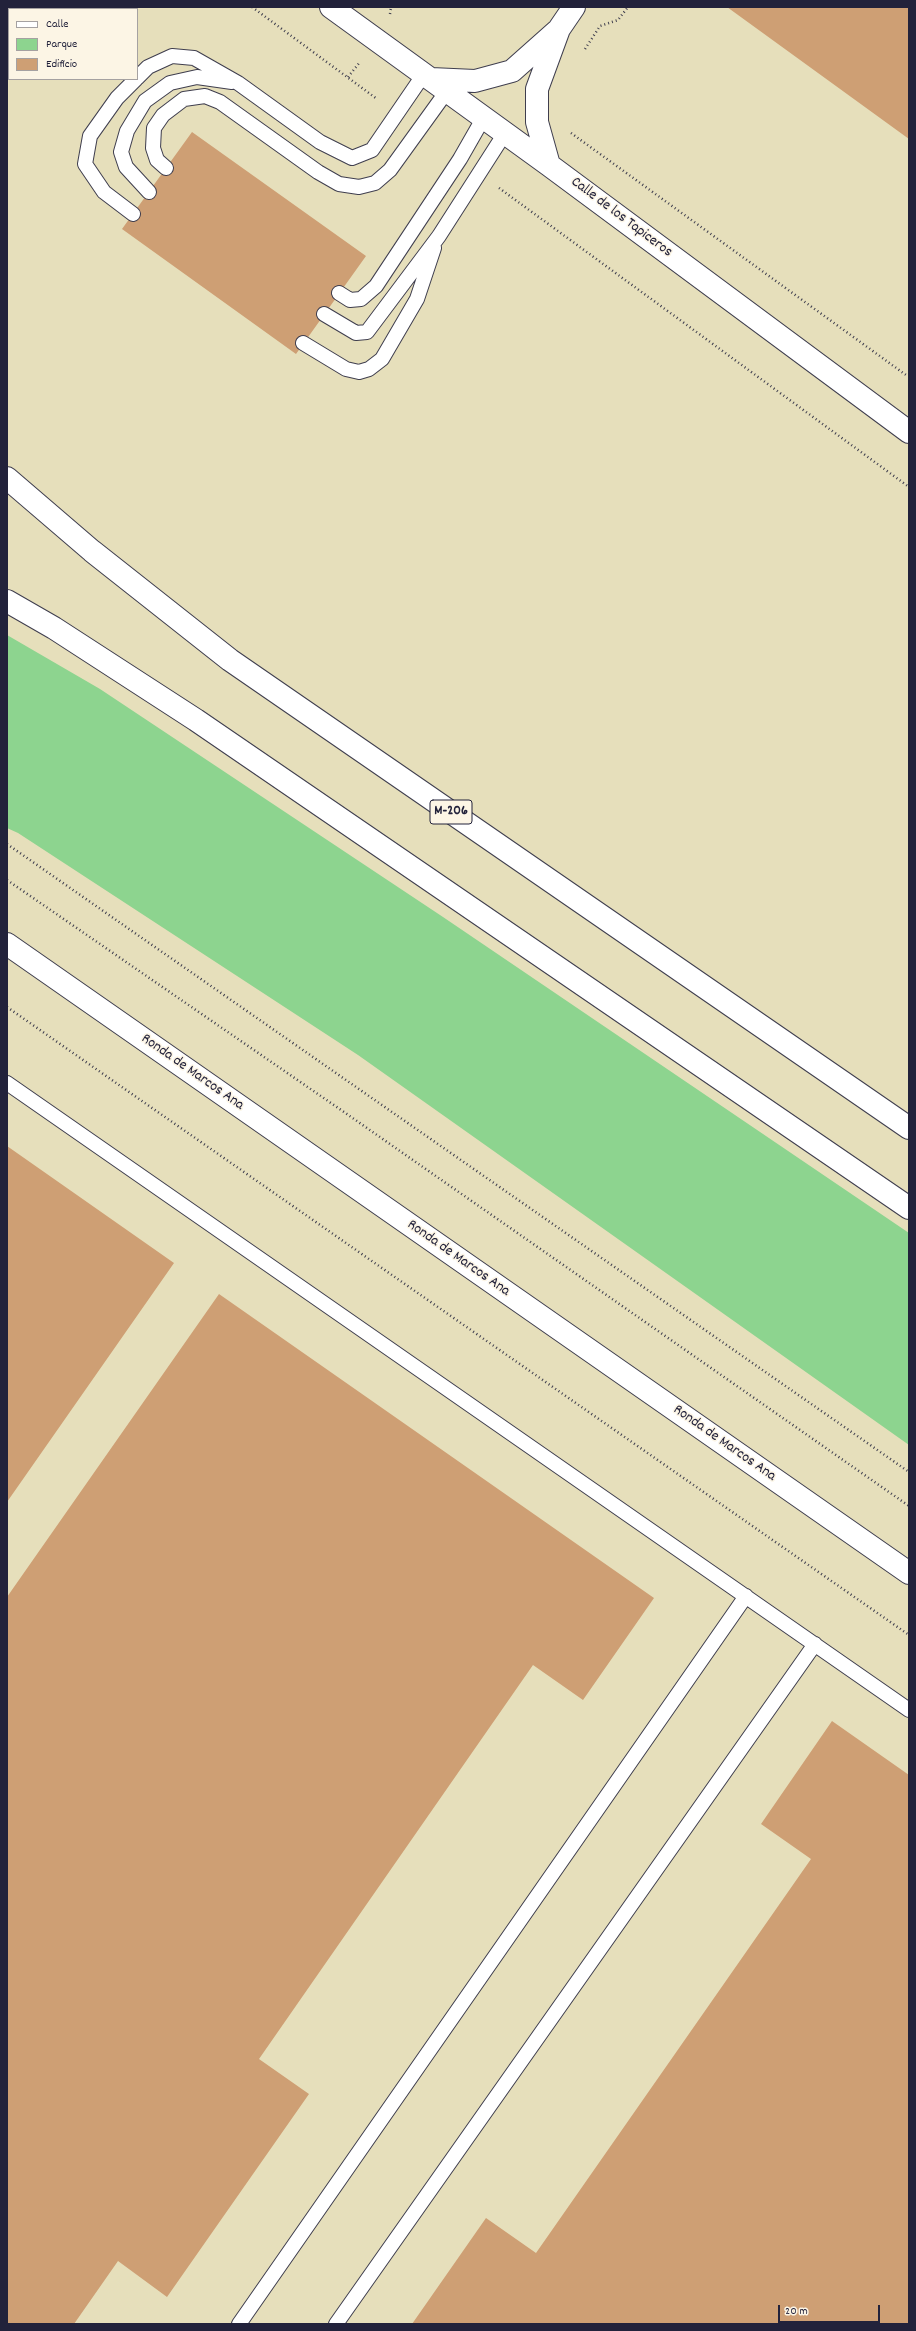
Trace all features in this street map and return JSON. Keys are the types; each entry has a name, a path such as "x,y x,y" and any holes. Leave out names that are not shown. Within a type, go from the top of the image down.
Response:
{"main road":[{"name":"Calle de los Tapiceros","path":"331,7 484,117 909,432"},
{"path":"549,165 537,122 537,88 560,29 574,7"},
{"path":"434,81 475,81 512,70 560,29"},
{"name":"M-206","path":"7,478 92,551 230,660 909,1128"},
{"path":"7,601 54,628 196,720 909,1208"},
{"name":"Ronda de Marcos Ana","path":"7,944 909,1573"}],"lane":[{"path":"138,76 148,67 172,56 194,58 238,83 320,142 352,158 372,150 397,113 434,81"},
{"path":"149,192 126,167 121,152 126,131 145,101 170,83 197,77 238,83"},
{"path":"133,214 104,192 85,164 90,136 117,98 134,80"},
{"path":"166,168 156,160 153,148 154,128 163,115 184,99 205,96 220,102 318,172 340,184 359,187 375,183 390,170 434,81"},
{"path":"339,293 350,300 360,299 376,286 460,159 484,117"},
{"path":"324,314 356,333 367,332 439,236 505,133"},
{"path":"304,343 346,369 359,372 369,369 382,359 416,299 439,236"},
{"path":"7,1083 909,1710"},
{"path":"239,2324 746,1596"},
{"path":"336,2324 815,1644"}],"path":[{"path":"252,7 397,113"},
{"path":"390,22 391,7"},
{"path":"583,52 600,26 618,20 628,7"},
{"path":"567,130 906,375"},
{"path":"479,173 909,487"},
{"path":"7,844 909,1472"},
{"path":"7,880 351,1116 909,1506"},
{"path":"7,1007 909,1635"}],"green space":[{"path":"7,635 100,689 443,917 909,1233 909,1445 358,1055 18,833 7,828"}],"building":[{"path":"727,7 909,7 909,139"},
{"path":"192,132 366,256 296,354 122,229"},
{"path":"7,1146 174,1263 7,1502"},
{"path":"219,1294 654,1598 583,1700 533,1665 259,2059 309,2094 167,2297 118,2261 74,2324 7,2324 7,1597"},
{"path":"832,1721 909,1775 909,2324 412,2324 486,2218 536,2253 811,1859 761,1824"}]}
